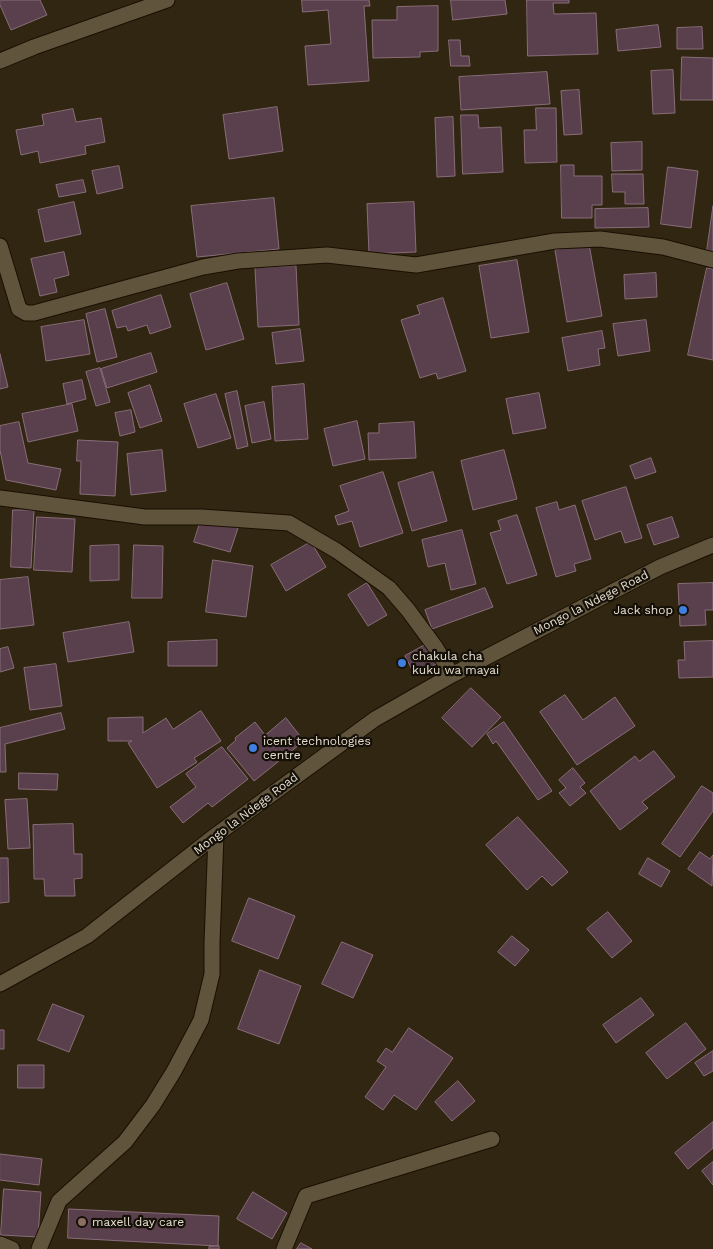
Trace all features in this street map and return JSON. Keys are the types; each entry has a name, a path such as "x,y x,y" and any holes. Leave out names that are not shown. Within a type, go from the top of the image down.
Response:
{"street":[{"path":"0,61 167,0"},
{"path":"0,246 20,309 26,313 34,313 203,268 238,261 328,255 416,265 555,241 600,239 663,247 713,260"},
{"path":"0,498 145,517 201,517 289,523 337,551 389,588 436,648 452,675"},
{"name":"Mongo la Ndege Road","path":"0,984 87,936 216,835 375,719 452,675 660,567 713,545"},
{"path":"39,1249 59,1201 125,1142 158,1097 201,1020 212,974 216,835"},
{"path":"284,1249 306,1196 492,1139"},
{"path":"0,1244 12,1249"}],"building":[{"path":"0,0 40,0 47,15 11,30 0,5"},
{"path":"302,0 369,0 370,6 364,6 369,81 308,85 305,46 331,44 328,10 303,12"},
{"path":"451,0 505,0 507,14 453,20"},
{"path":"527,0 569,0 569,3 553,3 554,14 596,13 598,54 528,56"},
{"path":"438,6 438,51 420,52 420,57 373,58 372,20 397,20 397,7"},
{"path":"658,25 661,47 618,51 616,30"},
{"path":"702,27 703,49 677,49 677,28"},
{"path":"449,40 460,40 461,56 469,56 470,66 451,66"},
{"path":"682,57 713,58 713,100 681,100"},
{"path":"673,70 675,113 653,114 651,71"},
{"path":"547,72 550,104 461,110 459,77"},
{"path":"579,90 582,134 564,135 561,91"},
{"path":"277,107 283,151 229,159 223,115"},
{"path":"536,108 556,108 557,162 525,163 524,130 536,130"},
{"path":"73,109 76,122 101,118 105,142 85,146 86,154 40,163 38,151 21,155 16,130 44,125 42,115"},
{"path":"461,115 478,115 479,128 501,127 503,172 463,174"},
{"path":"453,117 455,176 437,177 435,118"},
{"path":"642,142 642,170 612,171 611,143"},
{"path":"561,165 574,165 574,176 602,176 602,205 592,205 592,218 562,218"},
{"path":"119,166 123,188 97,194 92,171"},
{"path":"668,167 698,171 691,228 661,224"},
{"path":"612,174 643,174 644,204 625,204 625,192 613,192"},
{"path":"83,180 86,192 59,197 56,185"},
{"path":"274,198 279,249 197,257 191,206"},
{"path":"74,202 81,234 45,242 38,210"},
{"path":"414,202 416,252 369,254 367,204"},
{"path":"713,206 713,252 707,251"},
{"path":"648,208 649,227 595,228 595,209"},
{"path":"589,244 602,316 567,322 555,250"},
{"path":"64,252 69,275 54,279 57,292 40,296 31,259"},
{"path":"517,260 529,332 491,338 479,266"},
{"path":"296,266 299,325 258,327 255,268"},
{"path":"707,268 713,269 713,360 688,355"},
{"path":"656,273 657,297 625,299 624,275"},
{"path":"227,283 244,339 206,350 190,294"},
{"path":"161,295 171,327 150,334 147,325 128,331 126,326 117,328 112,311"},
{"path":"443,298 466,371 438,379 436,373 420,378 401,320 420,314 417,306"},
{"path":"105,309 117,357 97,362 86,314"},
{"path":"84,320 90,354 46,361 41,327"},
{"path":"646,320 650,351 618,356 613,324"},
{"path":"300,329 304,361 276,364 272,333"},
{"path":"602,331 605,348 598,349 600,365 568,371 562,338"},
{"path":"151,353 157,372 107,388 101,369"},
{"path":"0,354 8,387 0,389"},
{"path":"100,368 110,402 96,406 86,372"},
{"path":"82,380 86,399 67,404 63,384"},
{"path":"304,384 308,439 275,441 272,387"},
{"path":"150,385 162,421 140,428 128,393"},
{"path":"237,391 248,446 237,449 225,394"},
{"path":"539,393 546,428 513,434 506,399"},
{"path":"216,394 231,438 198,448 184,404"},
{"path":"264,402 271,439 252,443 245,406"},
{"path":"72,404 78,431 28,442 22,414"},
{"path":"131,410 135,432 120,436 115,413"},
{"path":"357,421 365,459 333,466 324,429"},
{"path":"19,422 28,463 61,469 56,490 6,480 0,450 0,426"},
{"path":"414,422 416,458 369,460 368,433 379,433 379,424"},
{"path":"78,440 118,442 115,496 80,494 81,461 77,461"},
{"path":"162,450 166,491 131,495 127,454"},
{"path":"504,450 517,499 473,510 461,461"},
{"path":"651,458 656,472 635,479 630,466"},
{"path":"383,472 403,533 360,547 352,521 338,525 335,516 349,511 340,486"},
{"path":"433,472 447,521 412,531 398,483"},
{"path":"626,487 642,538 625,543 621,531 595,540 582,501"},
{"path":"557,502 559,510 575,505 591,559 574,564 576,571 556,577 536,508"},
{"path":"13,510 34,510 31,568 11,567"},
{"path":"517,515 537,575 507,584 490,533 501,530 498,521"},
{"path":"37,517 75,519 72,572 34,570"},
{"path":"202,517 238,528 230,552 194,542"},
{"path":"672,517 679,537 654,545 647,525"},
{"path":"462,530 476,584 451,590 445,563 428,567 422,540"},
{"path":"311,542 326,567 286,591 271,565"},
{"path":"119,545 119,580 90,581 90,546"},
{"path":"134,545 163,546 162,598 132,598"},
{"path":"213,560 253,566 246,617 206,612"},
{"path":"28,577 34,625 0,629 0,580"},
{"path":"367,583 387,615 368,626 348,595"},
{"path":"713,583 713,610 705,610 706,625 680,626 678,584"},
{"path":"485,588 493,607 432,629 425,610"},
{"path":"129,622 134,652 68,662 63,633"},
{"path":"217,640 217,666 168,666 168,642"},
{"path":"713,641 713,677 679,678 678,660 685,660 684,642"},
{"path":"427,644 438,663 415,675 405,656"},
{"path":"8,647 14,668 0,672 0,649"},
{"path":"56,664 62,706 30,710 24,668"},
{"path":"471,688 501,717 472,747 442,718"},
{"path":"565,695 583,720 615,697 635,726 577,765 540,712"},
{"path":"201,711 221,741 194,758 197,762 157,788 128,743 132,741 108,741 108,718 143,717 143,733 166,718 173,729"},
{"path":"61,713 65,729 5,744 6,772 0,772 0,728"},
{"path":"286,718 304,741 254,781 227,748 236,740 235,738 255,722 265,735"},
{"path":"504,722 552,791 538,800 496,741 493,744 487,734"},
{"path":"222,747 248,779 212,807 208,803 183,823 170,807 196,787 186,774"},
{"path":"654,751 675,777 642,802 648,808 620,830 590,791 635,756 639,761"},
{"path":"573,768 585,783 580,787 586,793 570,806 559,793 566,788 559,780"},
{"path":"19,773 58,774 57,790 19,789"},
{"path":"702,786 713,793 713,811 680,857 662,844"},
{"path":"27,799 30,848 8,849 5,800"},
{"path":"518,817 568,872 552,886 542,876 527,890 486,845"},
{"path":"73,824 74,854 82,854 82,878 74,879 75,896 45,896 44,879 34,879 33,825"},
{"path":"700,852 710,859 713,855 712,886 688,869"},
{"path":"0,858 8,858 9,902 0,903"},
{"path":"648,858 670,871 661,887 639,874"},
{"path":"249,898 295,916 278,959 232,941"},
{"path":"608,912 632,941 612,958 587,929"},
{"path":"512,936 529,950 515,966 498,952"},
{"path":"342,942 373,955 353,998 322,984"},
{"path":"260,970 301,986 279,1044 238,1029"},
{"path":"641,998 654,1015 616,1043 603,1025"},
{"path":"53,1004 84,1016 69,1052 38,1040"},
{"path":"686,1023 706,1049 667,1079 646,1053"},
{"path":"409,1028 453,1058 416,1110 394,1095 383,1110 365,1097 386,1067 377,1061 386,1048 392,1052"},
{"path":"0,1030 4,1030 4,1049 0,1049"},
{"path":"713,1051 713,1071 704,1076 695,1063"},
{"path":"18,1065 44,1065 44,1088 18,1088"},
{"path":"458,1081 475,1101 452,1121 435,1102"},
{"path":"713,1122 713,1148 688,1169 675,1153"},
{"path":"0,1154 42,1159 39,1185 0,1180"},
{"path":"713,1162 713,1185 702,1171"},
{"path":"4,1189 41,1192 38,1237 1,1235"},
{"path":"253,1192 287,1213 272,1239 237,1219"},
{"path":"69,1209 219,1216 218,1246 68,1238"},
{"path":"301,1243 312,1249 297,1249"},
{"path":"219,1246 219,1249 209,1249 209,1247"}],"place":[{"name":"Jack shop","path":"683,610"},
{"name":"chakula cha kuku wa mayai","path":"402,663"},
{"name":"icent technologies centre","path":"253,748"},
{"name":"maxell day care","path":"82,1222"}]}
